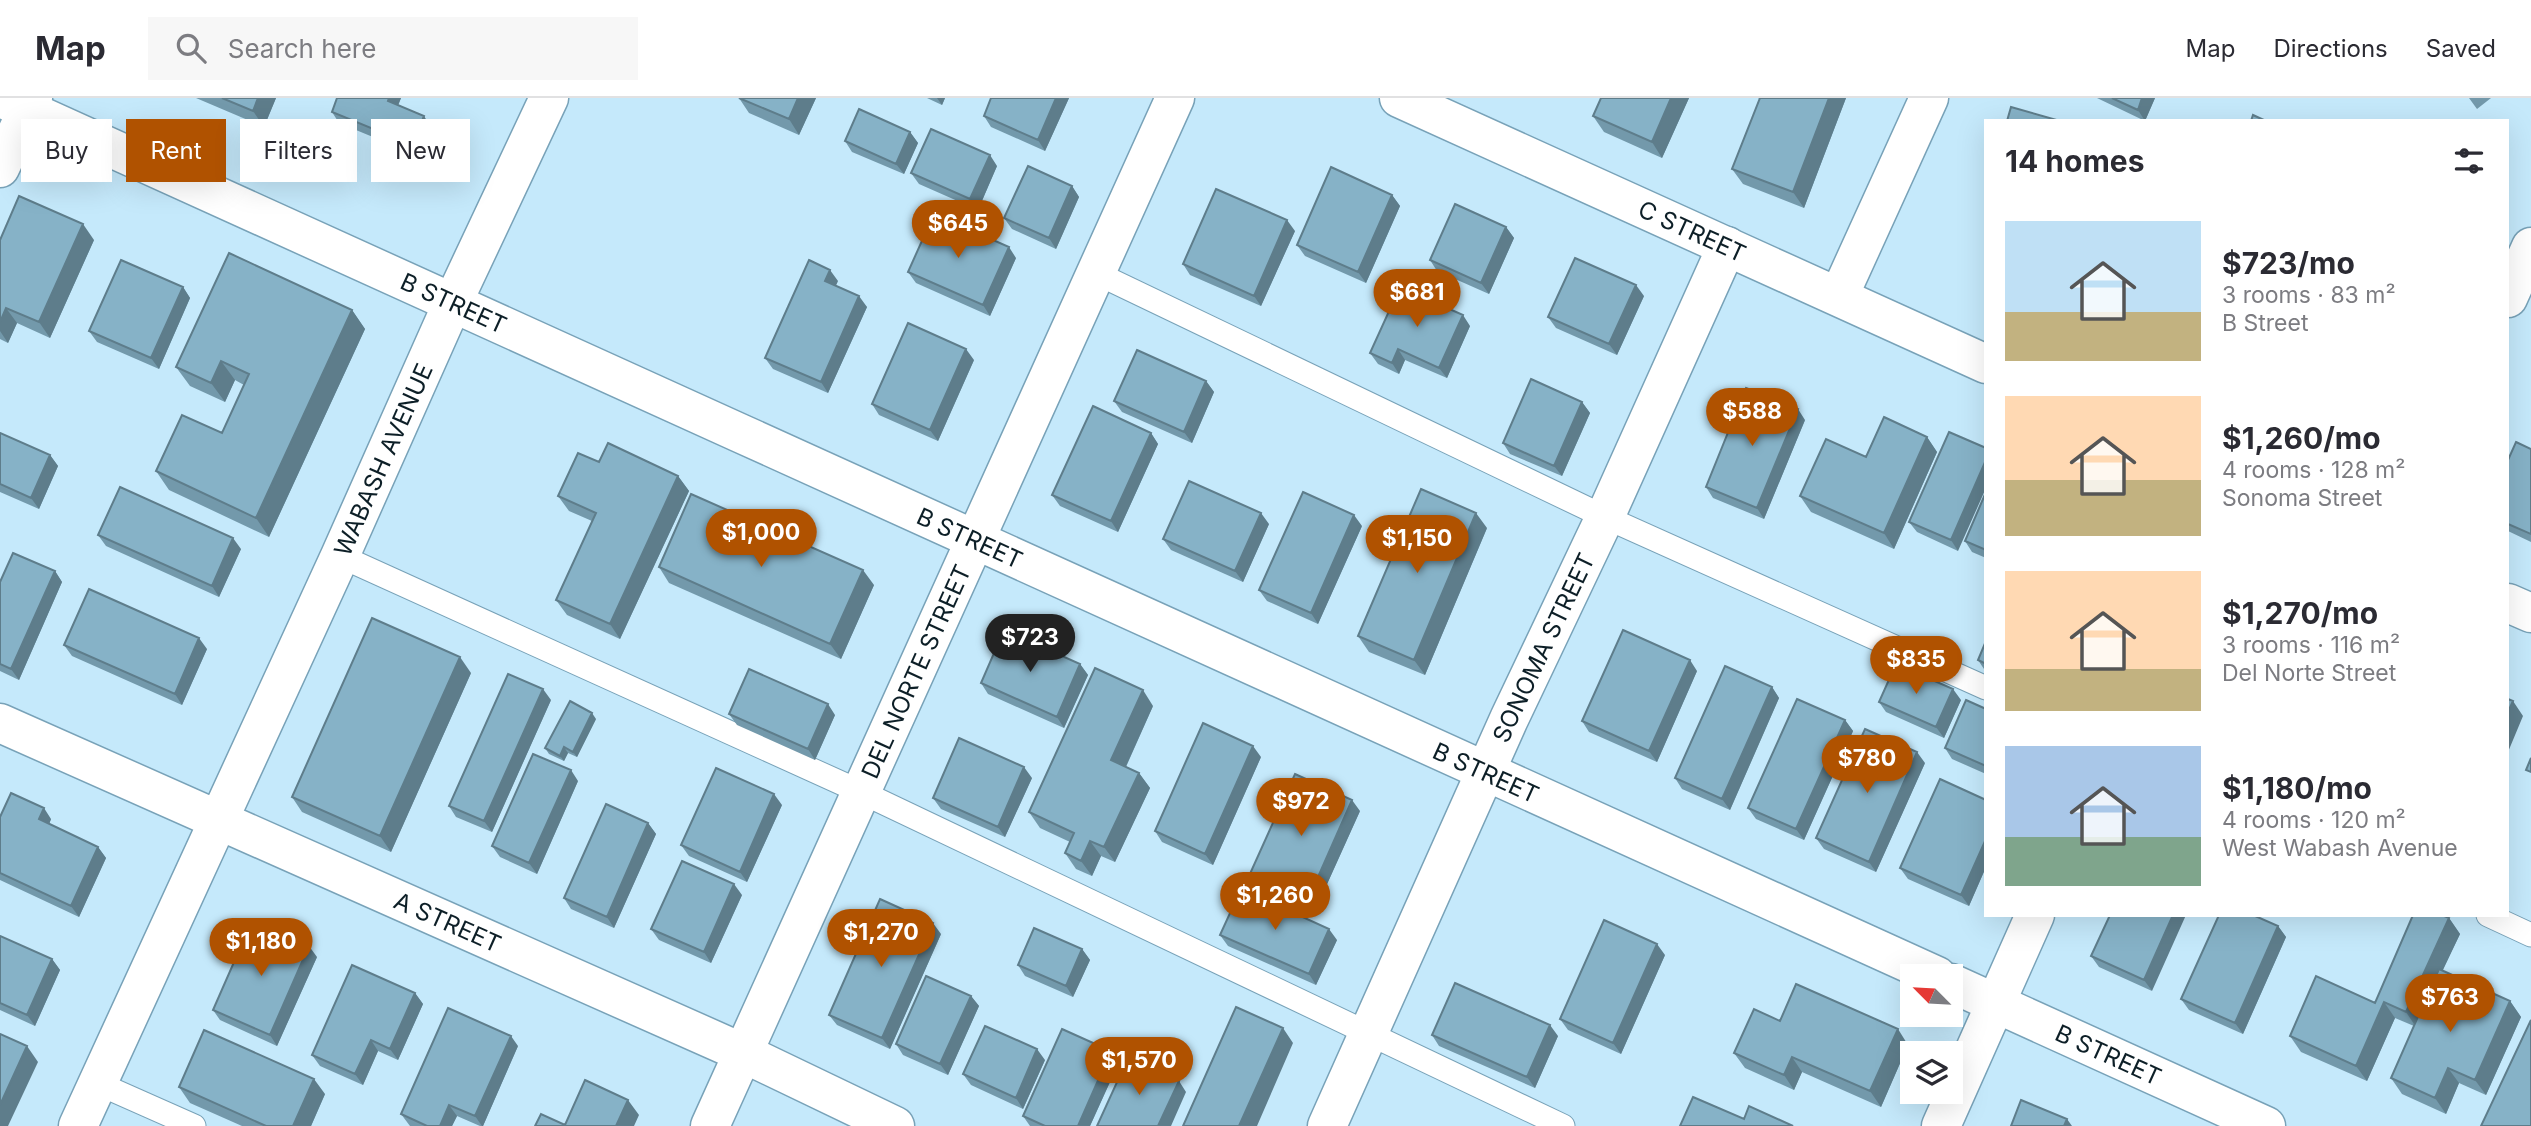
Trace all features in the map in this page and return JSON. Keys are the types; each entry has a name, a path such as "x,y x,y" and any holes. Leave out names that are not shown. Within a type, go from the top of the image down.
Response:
{"street":[{"name":"WABASH AVENUE","path":"78,1126 340,556 453,302 549,98"},
{"name":"DEL NORTE STREET","path":"710,1126 1175,98"},
{"name":"C STREET","path":"1399,98 1984,363"},
{"path":"1839,296 1929,98"},
{"name":"B STREET","path":"20,102 1486,774 1910,964"},
{"path":"0,169 20,102"},
{"name":"SONOMA STREET","path":"1327,1126 1509,719 1605,517 1727,246"},
{"path":"2509,297 2531,247"},
{"path":"2509,603 2531,613"},
{"name":"A STREET","path":"0,723 743,1054 895,1126"},
{"path":"1941,1126 2034,917"},
{"name":"B STREET","path":"1964,989 2266,1126"}],"lane":[{"path":"1096,273 1605,517 1984,687"},
{"path":"340,556 861,792 1563,1126"},
{"path":"2492,917 2531,935"},
{"path":"97,1083 194,1126"}],"building":[{"path":"222,98 258,98 253,111"},
{"path":"337,98 389,98 388,101 424,116 423,119 371,119 371,128 357,122 357,119 349,119 332,112"},
{"path":"739,98 798,98 789,119"},
{"path":"991,98 1056,98 1038,140 984,116"},
{"path":"1601,98 1671,98 1652,142 1593,116"},
{"path":"1760,98 1829,98 1793,192 1732,169"},
{"path":"2112,98 2142,98 2138,110"},
{"path":"2011,107 2053,119 2008,119"},
{"path":"859,109 910,132 896,164 845,141"},
{"path":"931,129 990,155 970,199 911,173"},
{"path":"1028,166 1072,186 1049,238 1004,218"},
{"path":"1331,167 1392,195 1358,272 1297,245"},
{"path":"1216,189 1287,220 1254,296 1183,264"},
{"path":"19,196 83,224 39,322 6,308 0,322 0,240"},
{"path":"1455,204 1506,227 1481,283 1430,260"},
{"path":"934,214 1009,247 983,305 908,272"},
{"path":"229,253 352,310 256,518 156,471 182,415 222,433 249,374 221,361 211,383 176,367"},
{"path":"1575,258 1636,285 1609,344 1548,317"},
{"path":"121,260 183,287 151,358 89,331"},
{"path":"809,260 830,270 825,281 859,296 821,382 765,358"},
{"path":"1400,287 1463,315 1439,368 1398,349 1392,363 1370,353"},
{"path":"908,323 966,349 930,430 872,404"},
{"path":"1137,350 1206,381 1184,432 1114,401"},
{"path":"1531,379 1582,402 1554,466 1503,443"},
{"path":"1746,388 1798,409 1757,508 1706,487"},
{"path":"1093,406 1151,433 1111,521 1052,495"},
{"path":"1884,417 1927,437 1884,533 1800,496 1826,439 1866,457"},
{"path":"1949,432 1984,447 1984,465 1951,540 1909,522"},
{"path":"0,433 50,455 31,498 0,484"},
{"path":"2516,442 2531,449 2531,534 2509,524 2509,458"},
{"path":"608,443 678,476 610,624 556,600 596,513 558,496 578,453 599,462"},
{"path":"1189,481 1261,513 1235,571 1163,539"},
{"path":"120,487 233,538 212,586 98,535"},
{"path":"1421,489 1476,513 1414,660 1358,636"},
{"path":"1303,492 1354,515 1311,613 1259,590"},
{"path":"691,494 863,570 830,644 659,567"},
{"path":"1984,497 1984,549 1965,541"},
{"path":"13,553 55,571 11,669 0,664 0,582"},
{"path":"89,589 199,638 175,694 64,645"},
{"path":"372,618 460,657 380,836 292,797"},
{"path":"1004,630 1080,664 1057,717 981,683"},
{"path":"1623,630 1690,660 1649,751 1582,721"},
{"path":"1984,646 1984,663 1978,660"},
{"path":"1896,664 1953,689 1936,727 1879,702"},
{"path":"1725,666 1772,687 1722,799 1675,778"},
{"path":"1095,668 1143,690 1111,760 1139,773 1104,847 1090,841 1081,861 1065,853 1074,833 1029,812"},
{"path":"749,669 828,704 808,749 729,714"},
{"path":"508,674 543,689 484,821 449,806"},
{"path":"1797,699 1845,720 1796,829 1748,808"},
{"path":"1966,700 1984,708 1984,765 1945,748"},
{"path":"570,701 592,713 573,752 564,747 560,756 545,748"},
{"path":"1203,723 1253,746 1205,854 1155,831"},
{"path":"1865,729 1917,752 1869,862 1816,838"},
{"path":"959,738 1024,767 998,827 933,798"},
{"path":"533,754 571,770 529,863 492,846"},
{"path":"2531,758 2531,772 2526,770"},
{"path":"716,768 774,794 740,872 681,845"},
{"path":"1295,774 1352,800 1307,902 1249,876"},
{"path":"1940,779 1984,799 1984,843 1961,895 1900,868"},
{"path":"11,793 44,808 39,819 98,847 71,906 0,873 0,817"},
{"path":"606,804 648,823 607,917 564,898"},
{"path":"682,861 734,884 704,952 651,929"},
{"path":"1241,889 1329,929 1309,974 1220,935"},
{"path":"880,899 933,923 882,1038 829,1015"},
{"path":"2109,917 2172,917 2144,980 2091,956"},
{"path":"2218,917 2258,917 2278,926 2235,1023 2181,999"},
{"path":"2412,917 2449,918 2406,1012 2384,1002 2356,1066 2290,1036 2316,976 2375,1003"},
{"path":"1604,920 1657,944 1613,1043 1560,1019"},
{"path":"252,921 309,946 270,1035 213,1010"},
{"path":"1034,928 1082,949 1066,986 1018,965"},
{"path":"0,936 52,959 27,1015 0,1003"},
{"path":"352,965 415,993 390,1049 371,1040 355,1074 312,1055"},
{"path":"2439,969 2510,1001 2475,1080 2448,1068 2435,1098 2391,1078"},
{"path":"926,976 971,996 940,1064 896,1044"},
{"path":"1455,983 1550,1025 1527,1077 1432,1035"},
{"path":"1796,984 1898,1029 1870,1091 1792,1057 1784,1075 1734,1053 1754,1009 1780,1021"},
{"path":"1236,1007 1283,1028 1239,1126 1183,1126"},
{"path":"448,1008 511,1036 475,1116 449,1105 440,1126 427,1126 401,1114"},
{"path":"2531,1020 2531,1126 2481,1126"},
{"path":"985,1026 1037,1049 1016,1098 963,1074"},
{"path":"1062,1029 1111,1051 1078,1126 1045,1126 1023,1116"},
{"path":"204,1030 314,1079 293,1126 266,1126 179,1087"},
{"path":"0,1034 27,1046 0,1105"},
{"path":"1128,1058 1179,1081 1158,1126 1097,1126"},
{"path":"585,1080 628,1100 616,1126 535,1126 541,1114 565,1125"},
{"path":"1693,1097 1744,1119 1749,1106 1793,1126 1680,1126"},
{"path":"2021,1100 2067,1119 2064,1126 2011,1126"}]}
